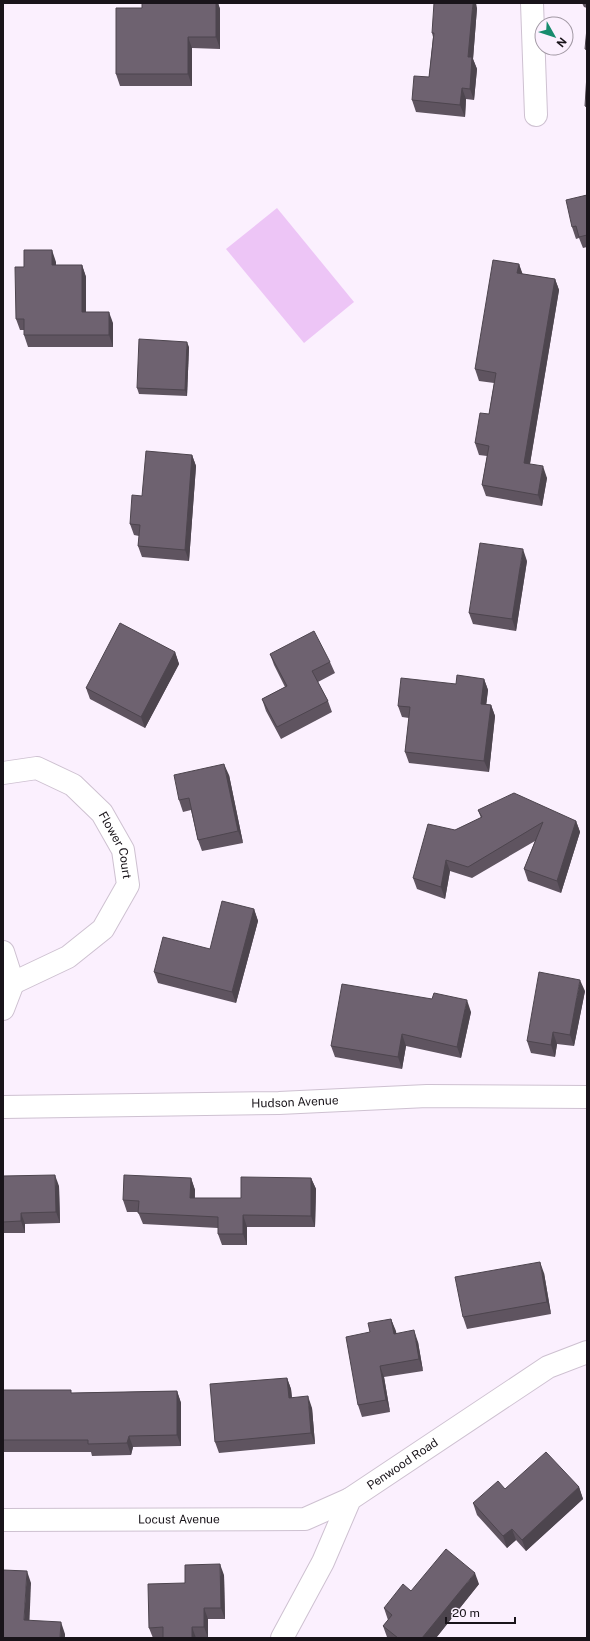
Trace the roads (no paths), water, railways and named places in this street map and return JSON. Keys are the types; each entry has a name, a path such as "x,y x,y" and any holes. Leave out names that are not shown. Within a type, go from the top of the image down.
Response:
{"street":[{"path":"532,3 536,115"},
{"name":"Flower Court","path":"3,773 37,768 73,785 102,813 123,850 128,885 103,929 68,957 13,983"},
{"path":"3,952 13,983 3,1009"},
{"name":"Hudson Avenue","path":"3,1107 279,1103 427,1096 587,1097"},
{"name":"Penwood Road","path":"350,1499 548,1366 587,1352"},
{"path":"282,1638 323,1562 350,1499"},
{"name":"Locust Avenue","path":"3,1520 305,1519 350,1499"}]}
